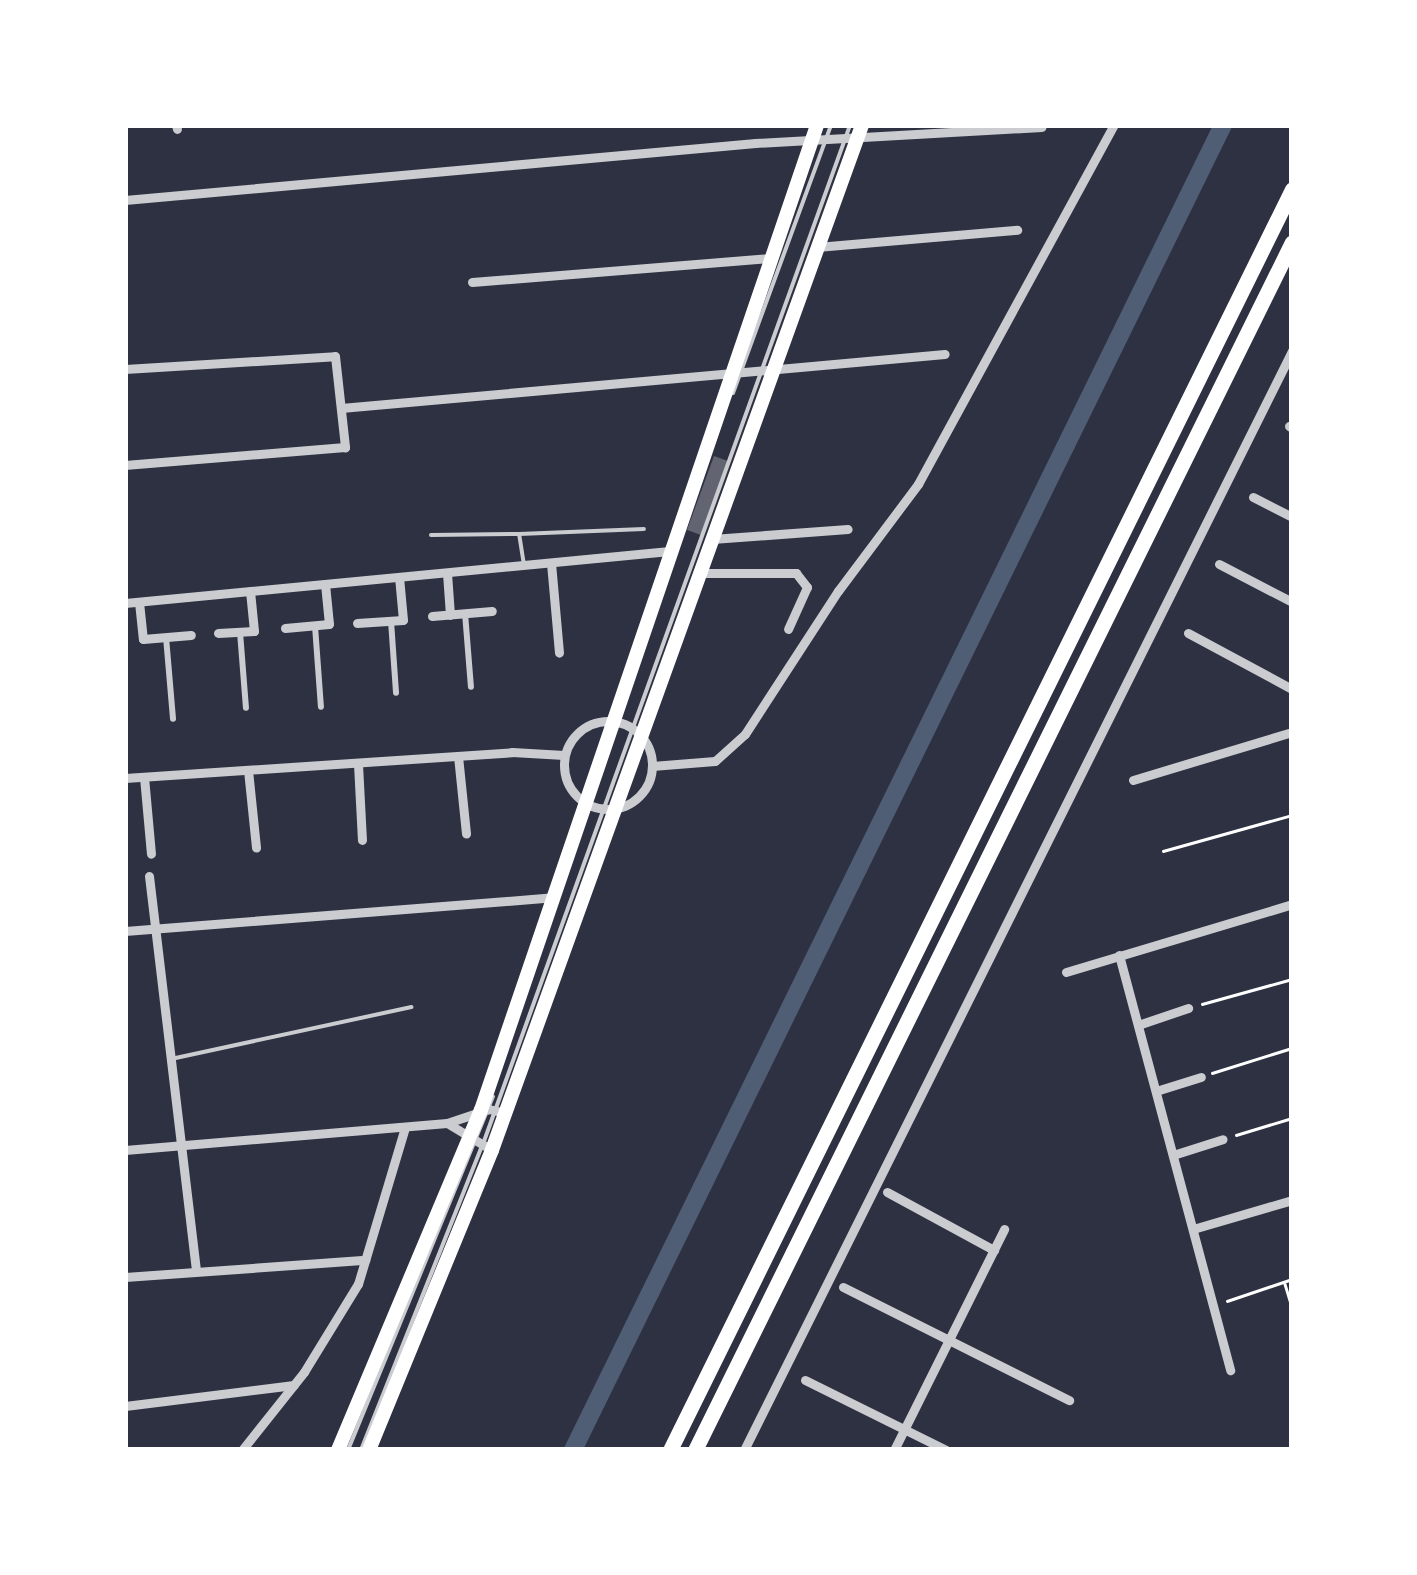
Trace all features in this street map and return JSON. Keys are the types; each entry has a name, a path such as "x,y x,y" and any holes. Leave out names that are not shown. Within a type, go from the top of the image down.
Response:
{"highway":[{"path":"338,1450 434,1222 481,1143 553,896 736,370 770,258 818,140 817,125"},
{"path":"369,1450 459,1228 492,1111 699,573 766,368 817,247 853,132"},
{"path":"670,1450 1292,189"},
{"path":"695,1450 1292,242"}],"street":[{"path":"652,766 714,761 745,734 838,590 918,484 1114,125"},
{"path":"125,200 818,140 853,132 1042,126"},
{"path":"817,247 1017,230"},
{"path":"472,282 770,258"},
{"path":"744,1450 1292,351"},
{"path":"341,408 945,354"},
{"path":"125,369 335,356 345,447 125,465"},
{"path":"1253,498 1292,517"},
{"path":"711,539 848,529"},
{"path":"125,603 670,552"},
{"path":"551,562 559,653"},
{"path":"1219,564 1292,602"},
{"path":"447,572 450,614"},
{"path":"699,573 796,573 807,587 788,628"},
{"path":"357,623 403,620 399,577"},
{"path":"286,628 329,624 325,584"},
{"path":"218,633 254,631 250,591"},
{"path":"139,602 142,639 192,635"},
{"path":"432,616 492,611"},
{"path":"465,613 471,687"},
{"path":"391,621 396,694"},
{"path":"314,626 321,707"},
{"path":"240,632 246,708"},
{"path":"1188,633 1292,690"},
{"path":"166,637 173,719"},
{"path":"616,721 636,731 652,766 645,790 610,809 588,804 571,790 564,755 582,729 616,721"},
{"path":"1133,780 1292,732"},
{"path":"125,778 458,756 564,755"},
{"path":"458,756 466,834"},
{"path":"358,764 362,840"},
{"path":"248,770 256,848"},
{"path":"144,777 151,854"},
{"path":"149,876 196,1271"},
{"path":"125,931 553,896"},
{"path":"1066,972 1292,904"},
{"path":"1120,956 1230,1370"},
{"path":"1138,1024 1188,1008"},
{"path":"1156,1091 1201,1077"},
{"path":"125,1150 447,1123 492,1111"},
{"path":"447,1123 481,1143"},
{"path":"242,1450 294,1385 358,1284 405,1126"},
{"path":"1173,1154 1224,1139"},
{"path":"887,1192 994,1250"},
{"path":"1192,1229 1292,1200"},
{"path":"894,1450 1004,1229"},
{"path":"125,1277 365,1260"},
{"path":"843,1287 947,1344 1069,1400"},
{"path":"806,1380 946,1450"},
{"path":"125,1406 294,1385"}],"lane":[{"path":"616,721 818,140 832,125"},
{"path":"636,731 853,132"},
{"path":"431,535 644,529"},
{"path":"519,534 524,565"},
{"path":"492,1111 588,804"},
{"path":"170,1059 411,1007"},
{"path":"348,1450 481,1143"},
{"path":"361,1450 481,1143"}],"path":[{"path":"1163,851 1292,816"},
{"path":"1188,1008 1292,979"},
{"path":"1201,1077 1292,1048"},
{"path":"1224,1139 1292,1118"},
{"path":"1213,1306 1292,1279"},
{"path":"1284,1281 1292,1306"}],"building":[{"path":"714,456 728,461 701,535 687,530"}],"waterway":[{"path":"573,1450 1223,125"}]}
